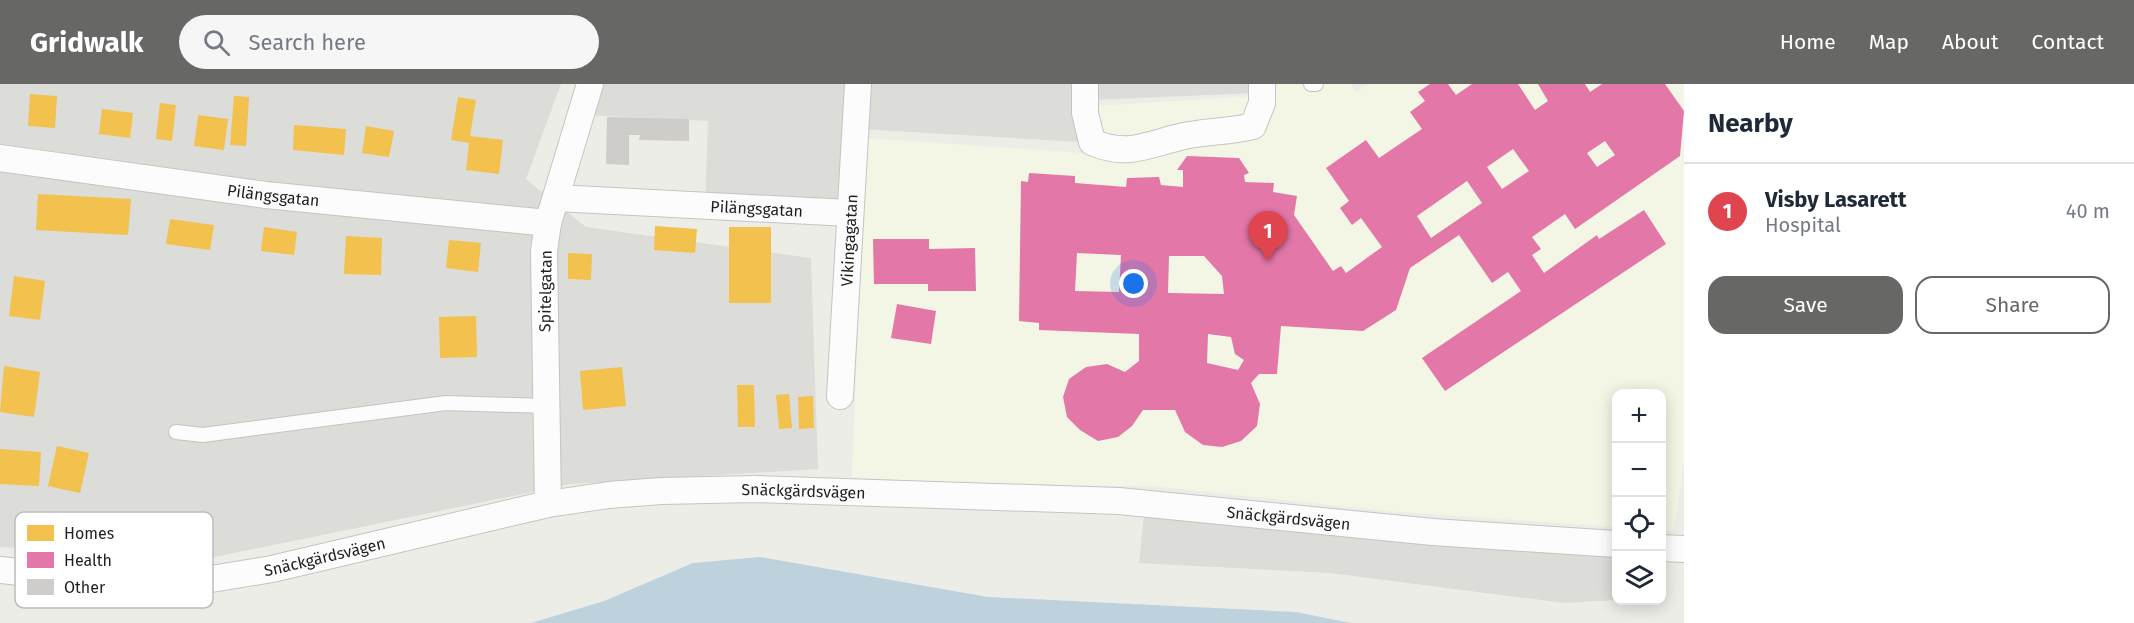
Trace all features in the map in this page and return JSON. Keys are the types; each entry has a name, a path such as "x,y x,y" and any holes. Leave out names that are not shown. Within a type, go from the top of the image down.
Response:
{"street":[{"name":"Spitelgatan","path":"548,504 544,251 548,223 590,84"},
{"name":"Vikingagatan","path":"840,396 858,84"},
{"path":"1085,84 1085,113 1092,142 1111,150 1137,148 1185,136 1234,131 1253,126 1262,103 1262,84"},
{"name":"Pilängsgatan","path":"0,158 266,195 548,223"},
{"name":"Pilängsgatan","path":"556,198 849,213"},
{"name":"Snäckgärdsvägen","path":"213,579 272,569 548,504 609,495 661,491 754,489 914,492 1160,504 1433,532 1612,544"},
{"path":"1666,548 1684,549"},
{"name":"Snäckgärdsvägen","path":"0,570 15,572"}],"lane":[{"path":"176,432 203,435 446,403 546,406"}],"shaded area":[{"path":"0,84 561,84 526,179 586,227 811,258 818,469 571,484 213,557 213,512 15,512 15,548 0,547"},
{"path":"595,84 853,84 845,209 705,202 708,121 586,115"},
{"path":"864,84 1082,84 1081,142 860,129"},
{"path":"1092,84 1257,84 1257,93 1091,100"},
{"path":"1271,84 1351,84 1356,92 1368,84 1684,84 1684,459 1674,531 1666,530 1666,389 1612,389 1612,527 1388,511 1153,486 976,486 852,477 865,138 1083,153 1093,106 1255,96"},
{"path":"1144,514 1612,558 1612,600 1564,603 1330,573 1139,563"}],"water":[{"path":"760,557 988,597 1296,612 1351,623 531,623 604,601 693,563"}],"building: Homes":[{"path":"30,94 57,96 55,128 28,126"},
{"path":"234,96 249,97 246,146 230,145"},
{"path":"458,97 476,100 470,136 503,140 499,174 466,170 469,143 451,140"},
{"path":"160,103 176,105 172,141 156,139"},
{"path":"102,109 133,113 130,138 99,134"},
{"path":"198,115 228,119 224,150 194,146"},
{"path":"294,125 346,129 344,155 293,150"},
{"path":"366,126 394,131 389,157 362,153"},
{"path":"38,194 131,199 128,235 36,230"},
{"path":"170,219 214,225 210,250 166,244"},
{"path":"655,226 697,229 695,253 654,250"},
{"path":"264,227 297,232 294,255 261,251"},
{"path":"729,227 771,227 771,303 729,303"},
{"path":"346,236 382,238 381,275 344,274"},
{"path":"449,240 481,243 478,272 446,268"},
{"path":"568,253 592,254 591,280 568,279"},
{"path":"14,276 45,281 40,320 9,316"},
{"path":"476,316 477,357 440,358 439,317"},
{"path":"4,366 40,372 34,417 0,412"},
{"path":"622,367 626,406 583,410 580,371"},
{"path":"737,385 754,385 755,427 738,427"},
{"path":"789,394 792,428 779,429 776,395"},
{"path":"813,396 814,428 799,429 798,397"},
{"path":"57,446 89,453 80,493 48,486"},
{"path":"0,449 41,452 39,486 0,484"}],"building: Health":[{"path":"1430,84 1448,84 1456,95 1472,84 1518,84 1535,110 1548,101 1538,84 1585,84 1590,92 1602,84 1665,84 1684,111 1680,156 1575,229 1565,214 1532,237 1541,249 1532,255 1544,273 1597,235 1599,239 1644,210 1666,244 1445,391 1422,358 1521,291 1508,272 1492,283 1459,235 1410,268 1396,310 1363,331 1281,326 1277,374 1259,374 1251,383 1260,404 1257,426 1241,441 1222,447 1203,445 1185,432 1175,410 1143,410 1132,426 1118,437 1098,441 1080,430 1067,417 1063,397 1069,379 1086,367 1107,364 1125,372 1139,361 1139,334 1039,330 1039,323 1019,321 1021,181 1028,182 1029,173 1075,176 1075,183 1126,187 1127,178 1159,177 1161,185 1183,187 1183,170 1177,170 1187,156 1239,158 1249,173 1244,175 1245,182 1274,183 1273,192 1297,196 1294,215 1333,271 1341,266 1346,273 1382,247 1361,218 1352,225 1340,208 1349,201 1326,168 1366,140 1379,158 1422,129 1410,112 1425,101 1418,92","holes":["1605,141 1615,155 1597,167 1587,153","1513,149 1529,171 1502,189 1487,167","1467,181 1482,203 1431,238 1417,216","1077,253 1121,255 1119,292 1075,291","1169,256 1204,256 1222,276 1224,294 1168,293","1208,334 1231,337 1235,354 1244,360 1238,370 1207,363"]},
{"path":"873,239 929,239 929,249 975,248 976,291 928,291 928,284 874,284"},
{"path":"897,304 936,311 931,344 891,338"}],"building: Other":[{"path":"607,117 689,119 689,141 639,140 640,135 629,135 629,165 606,164"}],"place":[{"name":"Visby Lasarett","path":"1268,261"}]}
